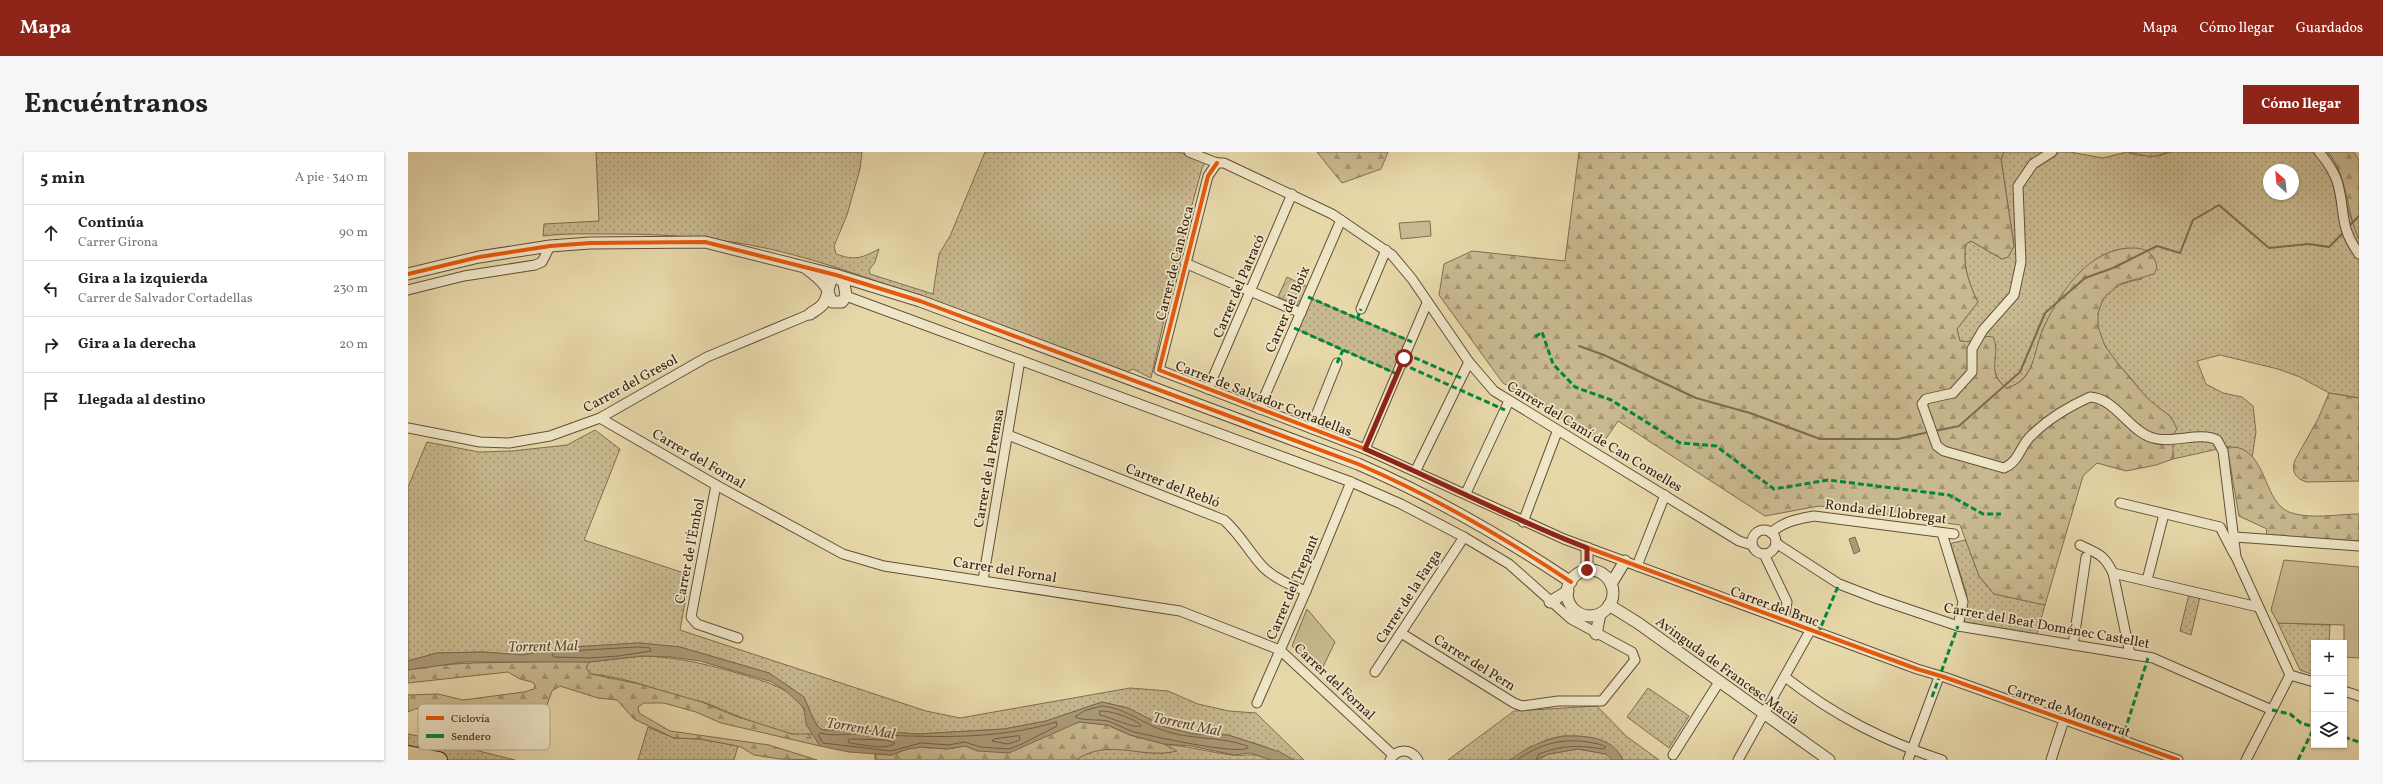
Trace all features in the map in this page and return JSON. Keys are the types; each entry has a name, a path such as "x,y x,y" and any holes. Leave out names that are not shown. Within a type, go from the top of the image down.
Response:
{"highway":[{"path":"408,754 439,760"}],"street":[{"name":"Carrer del Camí de Can Comelles","path":"1188,152 1217,163 1224,163 1292,194 1341,220 1386,250 1402,266 1469,362 1488,385 1509,401 1557,432 1665,495 1739,541 1752,544"},
{"path":"2052,152 2033,164 2018,186 2021,262 2014,295 1983,330 1972,349 1972,372 1953,393 1926,399 1922,404 1933,436 1940,449 1998,468 2004,468 2018,457 2031,435 2072,406 2094,398 2106,403 2135,428 2152,438 2176,440 2210,438 2219,443 2224,451 2235,536 2236,557"},
{"path":"2319,152 2327,162 2336,181 2346,230 2359,254"},
{"name":"Carrer de Can Roca","path":"1159,370 1208,176 1217,163"},
{"name":"Carrer del Patracó","path":"1208,389 1252,292 1292,194"},
{"name":"Carrer del Boix","path":"1259,409 1341,220"},
{"path":"408,274 479,256 550,246 590,243 706,242 836,275 941,308 1358,464 1397,481 1467,519 1569,586"},
{"path":"408,290 464,276 535,265 542,262 550,246"},
{"path":"1361,309 1386,250"},
{"path":"1185,264 1301,313"},
{"path":"803,267 822,282 831,300 837,304"},
{"path":"810,314 822,304 828,292 828,284 836,275"},
{"path":"836,275 844,283 846,296"},
{"path":"810,314 823,312 842,302 853,289 870,286"},
{"path":"846,296 1351,482 1401,504 1464,537 1509,564 1550,602 1571,619 1596,634 1600,614 1609,605 1612,599 1611,584 1604,575 1587,570 1581,572 1569,586 1550,602"},
{"path":"1365,449 1428,303"},
{"name":"Carrer del Gresol","path":"408,428 480,442 509,443 550,436 600,418 707,357 810,314"},
{"name":"Carrer de la Premsa","path":"983,580 1020,360"},
{"path":"1416,470 1469,362"},
{"path":"1310,428 1337,363"},
{"name":"Carrer de Salvador Cortadellas","path":"1159,370 1365,449 1466,493 1523,522 1587,548 1625,561"},
{"path":"1466,493 1509,401"},
{"name":"Carrer del Fornal","path":"600,418 716,485 843,554 884,566 1180,611 1280,650 1392,757 1407,751 1418,760"},
{"path":"1523,522 1557,432"},
{"name":"Carrer del Rebló","path":"1008,435 1224,520 1237,532 1264,568 1284,582 1306,591"},
{"name":"Carrer del Trepant","path":"1257,703 1306,591 1351,482"},
{"name":"Carrer de l'Èmbol","path":"716,485 691,617 697,624 738,638"},
{"path":"1637,566 1665,495"},
{"path":"2120,503 2220,527 2236,557 2290,675 2311,681"},
{"path":"2147,580 2164,514"},
{"name":"Ronda del Llobregat","path":"1771,533 1779,526 1794,519 1814,516 1954,534"},
{"path":"1765,530 1771,533 1776,543 1772,551 1764,554 1756,552 1752,544 1753,537 1758,532 1765,530"},
{"path":"1942,533 1963,602 1958,626"},
{"path":"2235,536 2359,546"},
{"name":"Carrer de la Farga","path":"1375,672 1464,537"},
{"name":"Carrer del Beat Doménec Castellet","path":"1776,543 1839,584 1958,626 2153,658 2272,710"},
{"path":"2080,545 2105,558 2113,573 2130,654"},
{"path":"1587,548 1587,570"},
{"path":"1764,554 1786,602 1784,620"},
{"path":"2073,645 2086,557"},
{"path":"1611,584 1625,561"},
{"name":"Carrer del Bruc","path":"1625,561 1810,631 1939,677"},
{"path":"2113,573 2258,607"},
{"path":"1569,586 1570,604 1580,614 1586,616 1600,614"},
{"name":"Avinguda de Francesc Macià","path":"1609,605 1829,760"},
{"path":"1738,760 1810,631"},
{"name":"Carrer del Pern","path":"1401,633 1514,703 1522,706 1558,701 1602,701 1635,660 1632,652 1596,634"},
{"path":"2246,760 2290,675"},
{"path":"1785,677 1830,709 1877,736 1942,760"},
{"path":"1908,760 1939,677"},
{"name":"Carrer de Montserrat","path":"1939,677 1952,680 2178,760"},
{"path":"1673,755 1719,682"},
{"path":"2347,692 2359,696"},
{"path":"2051,760 2064,720"}],"green space":[{"path":"596,152 862,152 860,169 847,215 834,246 836,254 858,258 879,249 875,262 869,270 870,274 933,294 939,254 950,236 985,152 1178,152 1203,159 1205,163 1202,168 1181,246 1178,246 1176,253 1179,254 1151,378 1133,369 1127,372 854,273 770,249 713,239 674,236 635,234 561,234 543,236 544,224 599,221"},
{"path":"1317,152 1388,152 1381,169 1342,183"},
{"path":"1579,152 2004,152 2001,159 2014,246 2008,257 2002,259 1971,241 1966,244 1965,259 1967,274 1978,302 1957,329 1960,341 1965,342 1989,336 1993,337 1996,350 1996,376 2007,388 2016,384 2028,372 2032,364 2043,329 2058,300 2078,274 2090,263 2119,249 2136,248 2148,252 2155,260 2157,268 2154,274 2119,284 2103,299 2098,313 2098,327 2105,346 2119,365 2148,399 2171,417 2177,429 2173,435 2173,459 2156,465 2126,471 2097,463 2083,476 2045,605 1994,594 1979,576 1960,525 1819,506 1765,516 1618,421 1603,443 1503,383 1439,295 1444,264 1472,251 1565,261"},
{"path":"2004,152 2070,152 2103,158 2127,152 2135,155 2159,156 2170,152 2328,152 2337,163 2349,213 2359,239 2359,398 2329,393 2300,377 2278,369 2220,355 2197,361 2206,384 2223,393 2242,397 2253,406 2256,432 2252,458 2242,449 2227,447 2173,459 2171,417 2144,396 2104,344 2098,326 2100,306 2107,295 2112,290 2123,284 2142,279 2130,248 2116,250 2093,261 2074,279 2044,327 2032,365 2022,379 2007,388 1998,379 1994,369 1996,344 1960,341 1957,329 1978,302 1967,274 1965,259 1966,244 1971,241 2002,259 2008,257 2014,246 2001,159"},
{"path":"2129,152 2170,152 2151,157"},
{"path":"2328,152 2354,152 2359,160 2359,239 2351,217 2343,183 2335,162"},
{"path":"1430,221 1431,236 1401,239 1399,223"},
{"path":"1287,277 1308,287 1299,306 1278,297"},
{"path":"1308,297 1412,342 1397,374 1294,328"},
{"path":"2329,393 2359,398 2359,481 2306,482 2295,474 2293,468 2295,460 2318,419"},
{"path":"595,430 620,449 584,540 690,575 680,630 926,711 960,718 1130,688 1168,691 1198,704 1229,711 1256,713 1304,760 1294,760 1260,745 1228,735 1193,734 1165,727 1128,708 1102,702 1046,721 1004,729 918,734 860,730 823,730 818,727 804,697 769,673 680,647 639,643 556,648 523,655 483,652 437,653 408,661 408,487 427,442 479,452 512,451 567,445"},
{"path":"2227,447 2240,448 2250,454 2262,471 2275,499 2281,507 2289,512 2306,516 2359,514 2359,541 2266,536 2267,529 2239,516"},
{"path":"1966,540 1979,576 1994,594 2045,605 2037,634 1964,622 1967,595 1951,545 1952,543"},
{"path":"2284,560 2359,567 2359,658 2347,657 2347,640 2344,640 2344,625 2278,623 2271,610"},
{"path":"2189,594 2200,597 2191,635 2180,631"},
{"path":"1307,609 1335,642 1320,673 1292,646"},
{"path":"2278,623 2330,625 2329,640 2311,640 2311,674 2300,670"},
{"path":"643,656 669,658 707,665 766,682 786,691 801,704 813,734 802,735 774,729 703,702 674,696 631,682 591,674 586,668 589,662"},
{"path":"551,661 589,662 586,668 591,674 639,684 702,702 732,715 792,734 813,734 820,746 721,723 696,712 664,703 644,703 638,707 639,713 670,731 769,745 817,760 780,759 754,755 741,747 700,739 674,738 634,719 617,700 598,698 560,686 552,691 547,704 418,704 418,708 408,712 408,695 438,694 463,700 524,692 534,689 535,685 532,682 520,679 508,672 408,683 408,670 461,664"},
{"path":"1648,688 1689,716 1669,748 1627,717"},
{"path":"1597,706 1626,736 1659,760 1623,760 1618,752 1601,741 1580,736 1569,736 1549,739 1509,760 1448,760 1514,711"},
{"path":"1079,722 1107,725 1130,735 1164,744 1177,751 1151,753 1113,749 1101,750 1088,753 1076,760 875,760 875,754 892,755 907,749 922,747 947,749 965,746 978,751 1050,733"},
{"path":"648,727 674,738 700,739 738,746 734,760 638,760"},
{"path":"408,734 418,736 418,750 475,750 515,760 408,760"},
{"path":"1164,744 1232,755 1255,755 1271,760 1076,760 1089,753 1101,750 1114,749 1151,753 1176,751"},
{"path":"1578,749 1606,754 1612,760 1536,760 1549,754"}],"water":[{"path":"1855,537 1860,551 1854,554 1849,539"},
{"path":"639,643 680,647 769,673 804,697 818,727 823,730 860,730 918,734 1004,729 1046,721 1102,702 1128,708 1165,727 1193,734 1228,735 1280,752 1294,760 1271,760 1250,753 1234,755 1191,746 1164,744 1130,735 1108,725 1079,722 1009,753 978,751 965,746 947,749 922,747 907,749 892,755 849,752 820,746 806,724 804,708 786,691 772,682 700,661 672,657 643,656 589,662 464,662 408,670 408,661 437,653 483,652 523,655 556,648"},
{"path":"1563,736 1590,737 1606,742 1618,752 1623,760 1612,760 1606,754 1578,749 1549,754 1536,760 1511,760 1522,751"}],"waterway":[{"path":"1935,431 1959,426 2020,372 2045,313 2085,278 2113,268 2157,246 2180,253 2193,220 2219,205 2269,248 2309,244 2329,247 2344,232"},
{"path":"2348,227 2359,216"},
{"path":"1579,346 1604,355 1696,398 1750,413 1820,439 1898,439 1929,432"}],"marked path":[{"path":"1308,297 1412,342"},
{"path":"1357,319 1361,309"},
{"path":"1294,328 1397,374"},
{"path":"1535,337 1542,332 1553,364 1575,387 1611,400 1680,443 1716,446 1774,489 1828,480 1949,495 1983,514 2001,514"},
{"path":"1337,363 1343,350"},
{"path":"1406,354 1461,378"},
{"path":"1402,364 1505,410"},
{"path":"1818,634 1839,584"},
{"path":"1932,697 1958,626"},
{"path":"2122,740 2148,658"},
{"path":"2272,710 2290,714 2301,723 2311,726"},
{"path":"2298,760 2311,734"},
{"path":"2347,738 2359,742"}],"cycle path":[{"path":"1217,163 1208,176 1159,370 1365,449 1564,539 1917,669 1944,677 2178,760"},
{"path":"408,274 479,257 550,246 590,243 705,242 836,275 920,301 1358,464 1440,503 1520,549 1571,582"}],"route":[{"path":"1404,358 1365,449 1466,493 1523,522 1587,548 1587,570"}],"water label":[{"name":"Torrent Mal","path":"543,646"},
{"name":"Torrent Mal","path":"1187,724"},
{"name":"Torrent Mal","path":"861,728"}]}
